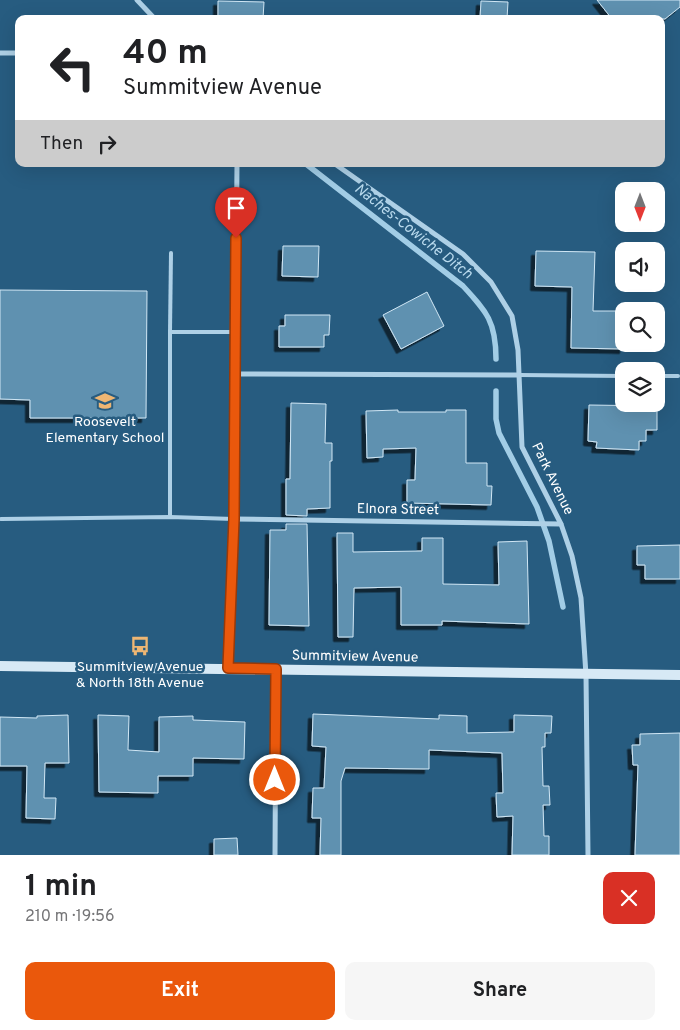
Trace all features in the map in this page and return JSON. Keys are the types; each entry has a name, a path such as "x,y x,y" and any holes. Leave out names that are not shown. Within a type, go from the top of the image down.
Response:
{"main road":[{"name":"Summitview Avenue","path":"0,666 680,675"}],"street":[{"path":"137,0 151,15"},
{"path":"0,53 15,53"},
{"path":"228,668 234,519 237,167"},
{"name":"Park Avenue","path":"339,167 463,254 491,282 512,316 518,350 522,447 561,524 572,556 581,598 586,675 588,855"},
{"path":"235,374 519,375"},
{"name":"Elnora Street","path":"234,519 561,524"},
{"path":"275,855 276,669"}],"lane":[{"path":"170,517 171,253"},
{"path":"170,332 235,332"},
{"path":"519,375 615,376"},
{"path":"665,376 678,376"},
{"path":"1,519 170,517 234,519"}],"building":[{"path":"597,0 680,0 680,7 665,19 665,15 609,15"},
{"path":"218,1 264,2 263,15 218,15"},
{"path":"481,1 508,2 507,15 480,15"},
{"path":"283,246 319,246 318,277 282,276"},
{"path":"536,251 595,252 593,311 615,311 615,349 571,348 572,287 535,286"},
{"path":"0,290 147,291 146,418 30,418 30,400 0,399"},
{"path":"427,292 444,326 401,349 383,315"},
{"path":"285,315 330,315 329,335 324,335 324,347 279,347 279,326 285,326"},
{"path":"291,403 326,404 325,443 332,443 330,508 307,509 307,516 286,515 286,479 290,479"},
{"path":"589,405 615,405 615,412 657,412 657,430 646,430 646,441 639,441 639,450 596,448 597,442 588,441"},
{"path":"398,410 398,412 446,412 446,410 466,410 466,463 487,463 487,486 492,486 491,505 407,503 407,480 415,480 416,448 383,449 383,457 367,458 366,411"},
{"path":"286,524 307,524 309,626 269,625 270,530 286,530"},
{"path":"337,533 353,533 353,552 422,551 422,538 443,538 443,584 499,585 498,542 527,541 529,624 442,621 442,625 401,625 401,587 354,588 353,637 338,637"},
{"path":"680,545 680,579 645,579 645,565 637,565 637,546"},
{"path":"313,714 439,719 439,715 467,716 467,733 514,732 514,715 552,716 551,733 545,733 545,747 542,747 543,786 549,786 550,805 543,805 544,836 549,836 549,855 512,855 513,816 497,817 496,793 503,793 502,753 429,750 429,769 345,768 341,781 341,855 320,855 321,818 312,818 313,788 324,788 326,747 312,746"},
{"path":"68,715 69,763 45,763 44,798 56,798 55,819 26,818 27,766 0,766 0,717 37,718 37,716"},
{"path":"98,715 129,716 128,750 159,752 159,717 193,716 193,720 245,722 244,759 193,758 193,776 158,776 158,793 99,792"},
{"path":"680,733 680,855 635,855 638,765 633,765 632,745 640,745 640,734"},
{"path":"237,838 238,855 214,855 214,839"}],"waterway":[{"name":"Naches-Cowiche Ditch","path":"310,167 463,286 489,318 496,346 496,359"},
{"name":"Naches-Cowiche Ditch","path":"496,391 496,419 499,433 537,507 549,541 563,607"}],"place":[{"name":"Roosevelt Elementary School","path":"105,401"},
{"name":"Summitview Avenue & North 18th Avenue","path":"140,646"}],"route":[{"path":"236,238 234,519 228,668 276,669 275,780"}]}
